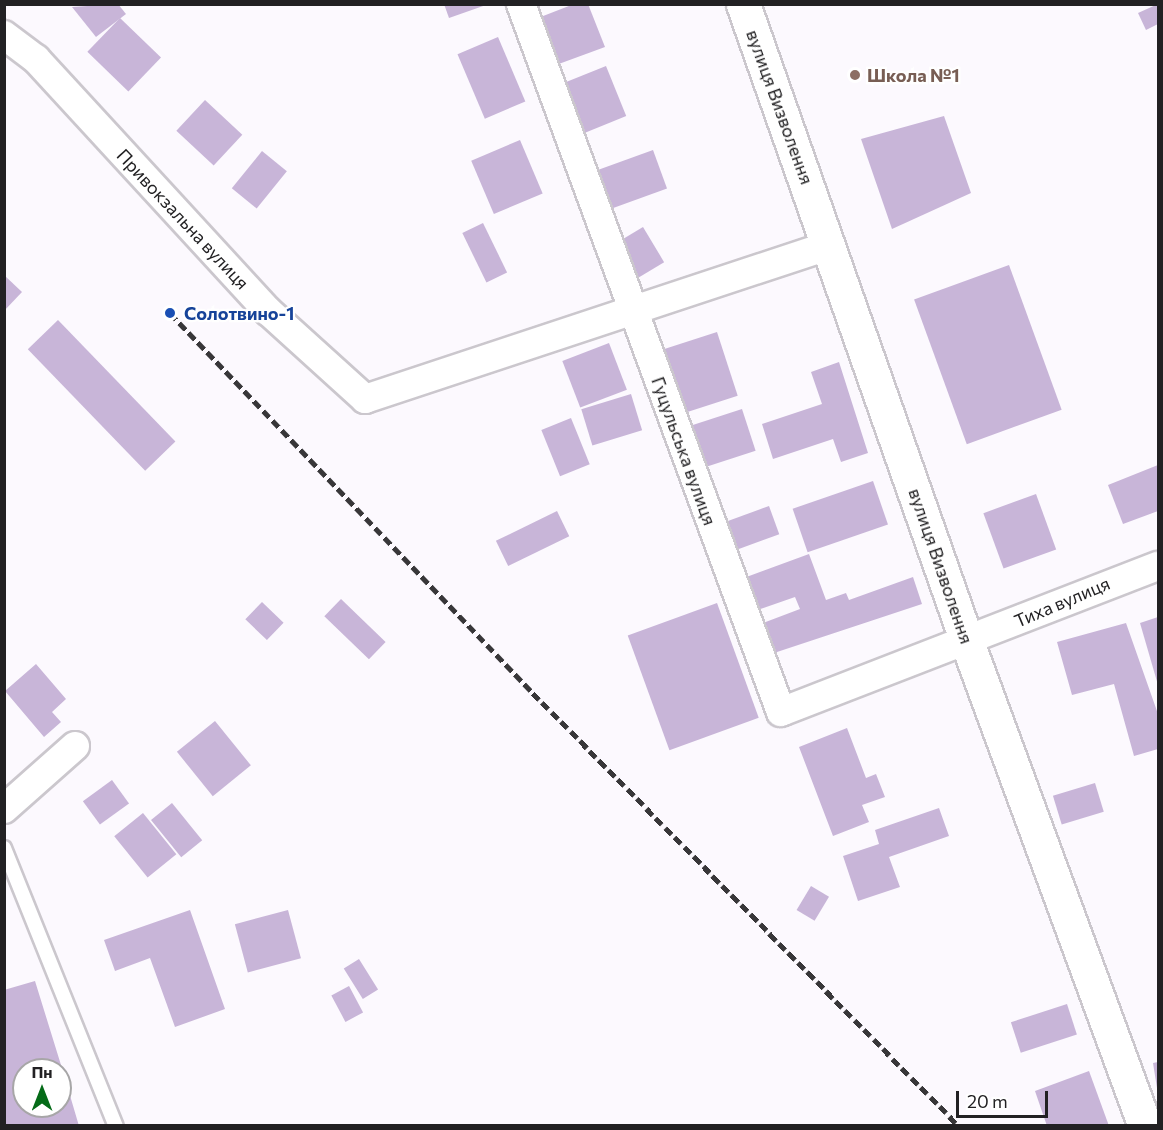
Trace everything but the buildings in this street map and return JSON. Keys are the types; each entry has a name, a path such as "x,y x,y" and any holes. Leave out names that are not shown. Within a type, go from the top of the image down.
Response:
{"street":[{"name":"Гуцульська вулиця","path":"521,4 781,712 967,642"},
{"name":"вулиця Визволення","path":"742,4 830,245 967,642 1145,1125"},
{"name":"Привокзальна вулиця","path":"4,35 36,59 268,311 365,399 632,311"},
{"path":"632,311 830,245"},
{"name":"Тиха вулиця","path":"967,642 1158,566"},
{"path":"4,809 75,746"}],"lane":[{"path":"4,848 116,1125"}],"railway":[{"path":"170,313 533,693 959,1126"}],"place":[{"name":"Школа №1","path":"855,75"},
{"name":"Солотвино-1","path":"170,313"}]}
